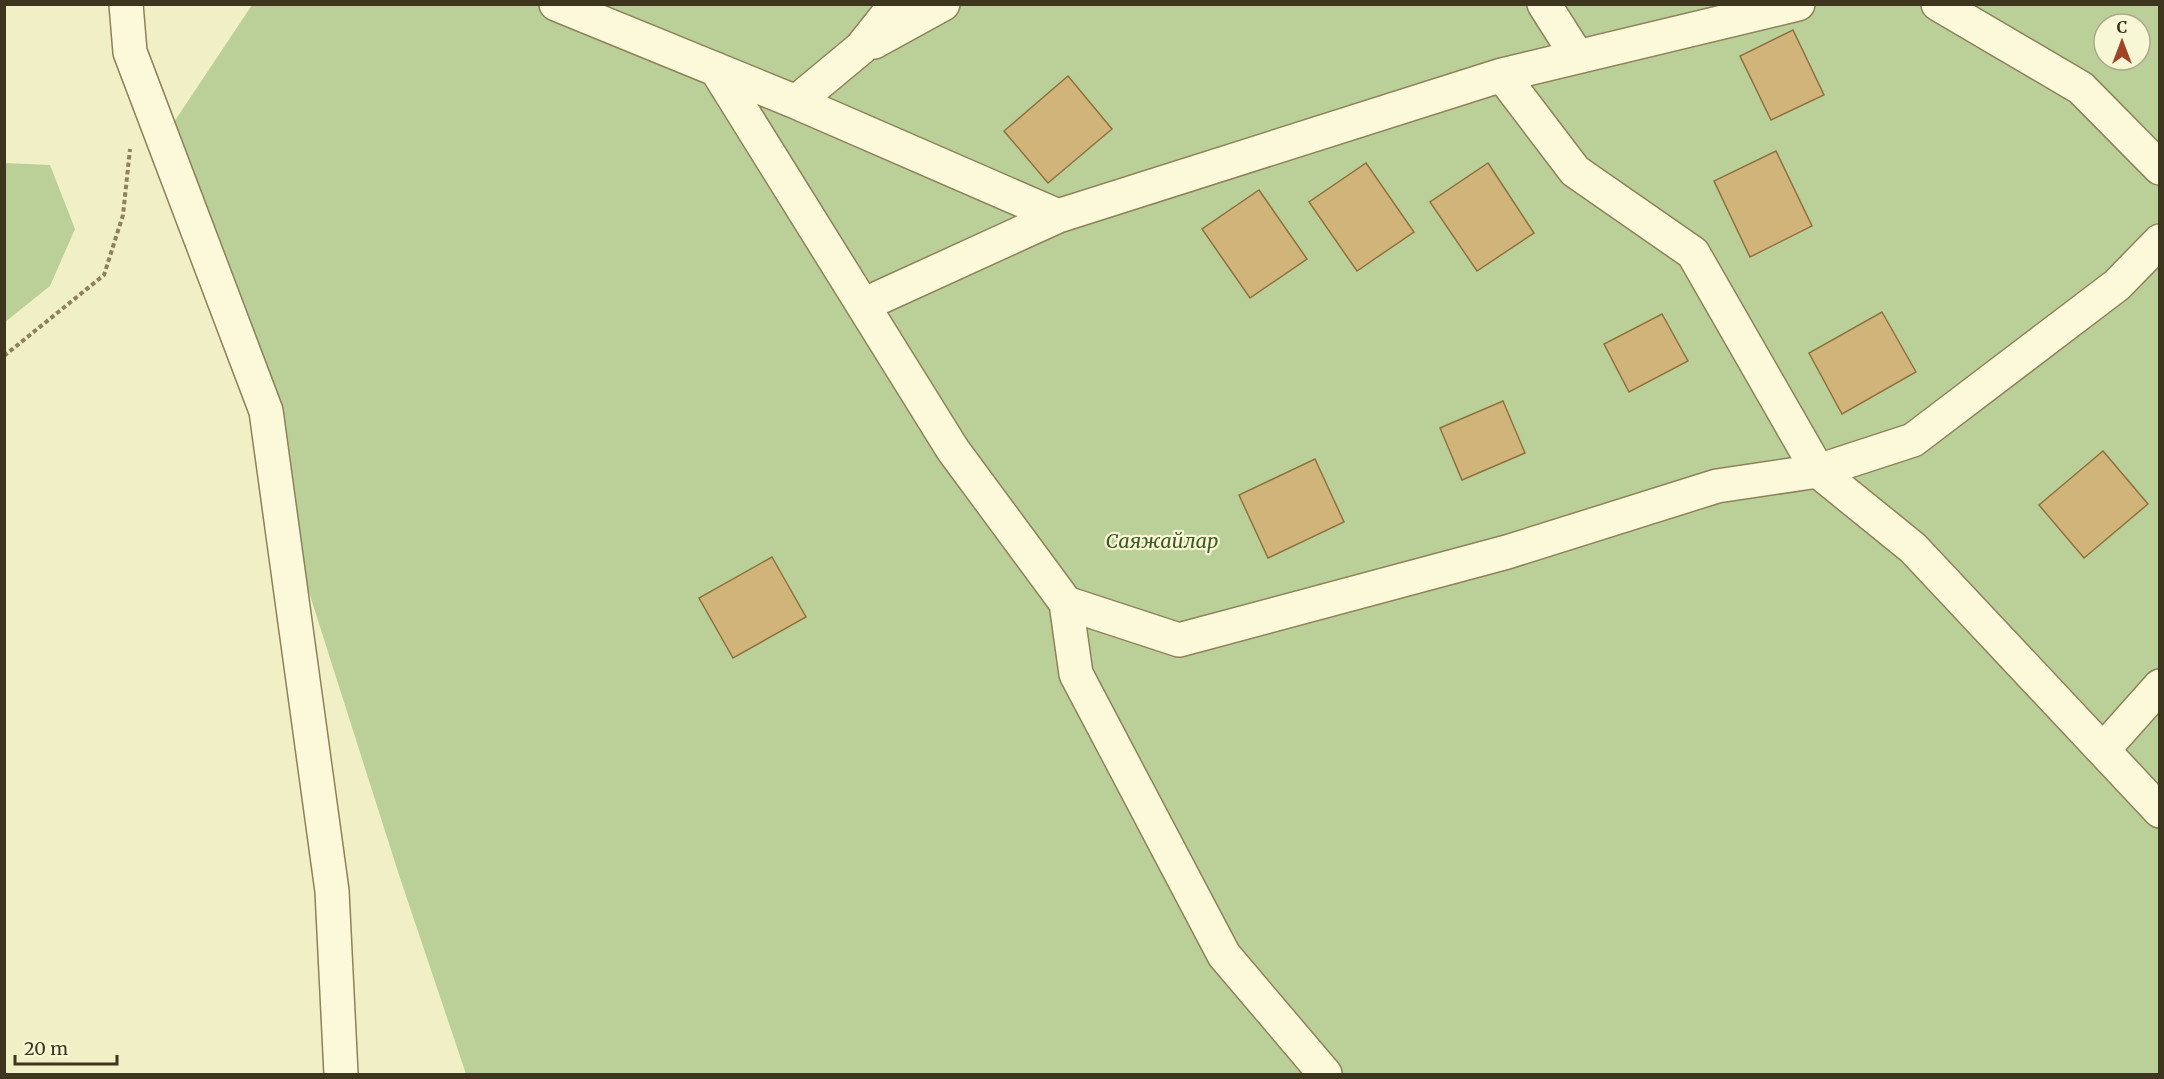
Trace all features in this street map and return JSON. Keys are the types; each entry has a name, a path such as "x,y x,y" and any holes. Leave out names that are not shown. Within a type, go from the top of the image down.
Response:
{"lane":[{"path":"126,4 130,52 266,411 332,891 341,1074"},
{"path":"555,4 796,102 1058,216"},
{"path":"861,48 896,4"},
{"path":"796,102 861,48 943,4"},
{"path":"1544,4 1577,56"},
{"path":"862,305 1058,216 1502,75 1798,4"},
{"path":"1938,4 2081,88 2160,168"},
{"path":"716,69 953,450 1066,603 1076,674 1224,955 1325,1074"},
{"path":"1502,75 1575,171 1693,253 1818,471 1913,549 2160,811"},
{"path":"1066,603 1179,640 1507,552 1717,486 1818,471 1913,440 2117,285 2160,241"},
{"path":"2103,750 2160,686"}],"path":[{"path":"4,356 104,275 123,215 130,145"}],"green space":[{"name":"Саяжайлар","path":"252,5 2159,5 2159,1074 466,1074 400,878 164,137"},
{"path":"5,163 50,165 75,229 50,286 5,322"}],"building":[{"path":"1793,30 1824,95 1771,120 1740,56"},
{"path":"1068,76 1112,129 1048,183 1004,131"},
{"path":"1776,151 1812,226 1750,257 1714,181"},
{"path":"1366,163 1414,232 1357,271 1309,202"},
{"path":"1488,163 1534,233 1477,271 1430,202"},
{"path":"1259,190 1307,259 1250,298 1202,229"},
{"path":"1882,312 1916,372 1842,414 1809,353"},
{"path":"1662,314 1688,361 1629,392 1604,344"},
{"path":"1503,401 1525,453 1462,480 1440,428"},
{"path":"2103,451 2148,504 2084,558 2039,505"},
{"path":"1315,459 1344,522 1268,558 1239,495"},
{"path":"772,557 806,617 733,658 699,598"}]}
